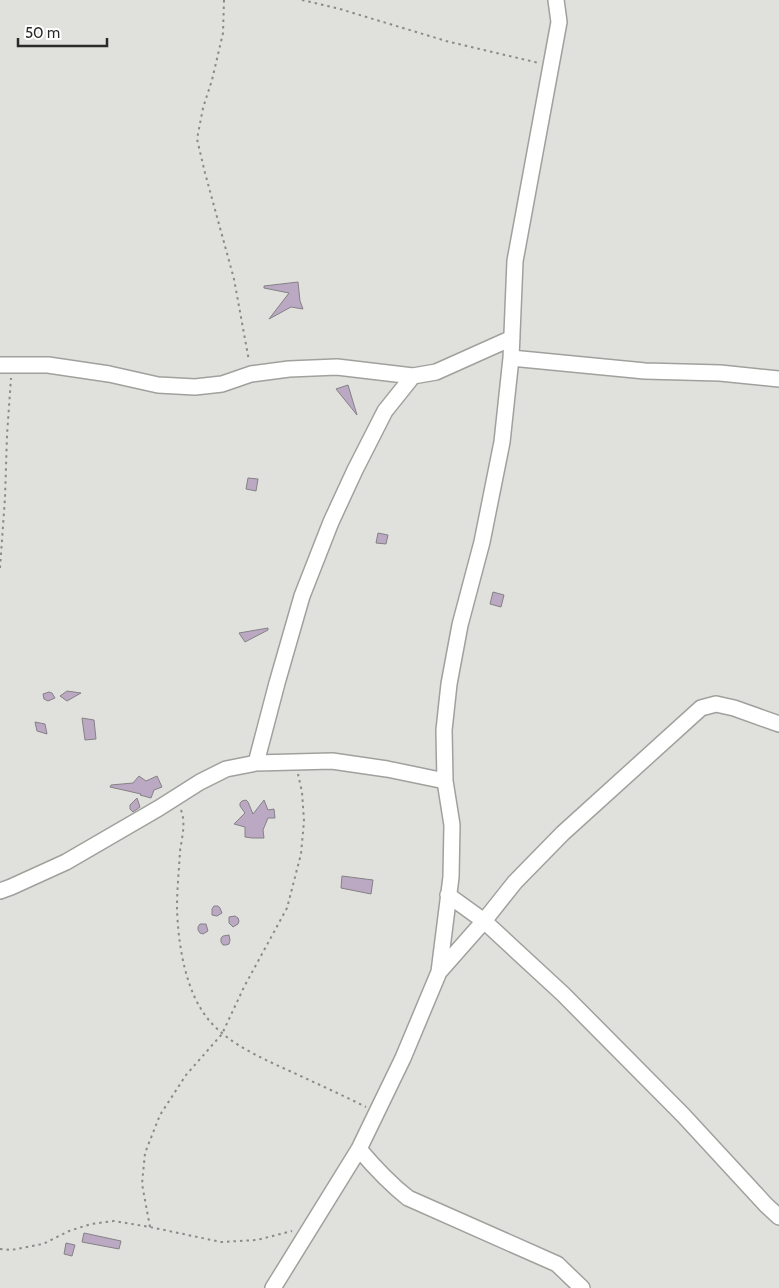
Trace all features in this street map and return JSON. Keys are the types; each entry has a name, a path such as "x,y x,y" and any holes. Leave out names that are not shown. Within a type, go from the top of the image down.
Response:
{"street":[{"path":"273,1288 359,1149 404,1058 439,972 451,877 452,825 445,781 444,730 449,684 460,625 482,542 502,442 511,358 515,262 559,22 556,0"},
{"path":"6,365 48,366 109,374 158,385 195,387 222,384 251,374 289,369 337,367 413,376 436,372 512,338"},
{"path":"511,358 644,371 720,373 779,379"},
{"path":"256,762 302,596 331,522 355,470 386,411 413,376"},
{"path":"439,972 484,921 514,882 562,833 701,708 716,704 734,708 779,724"},
{"path":"0,891 66,862 200,782 226,769 256,762 332,761 387,769 445,781"},
{"path":"448,895 484,921 563,994 684,1115 766,1205 779,1216"},
{"path":"359,1149 381,1175 408,1198 557,1264 582,1288"}],"path":[{"path":"224,0 223,33 203,108 197,139 234,279 251,374"},
{"path":"302,0 340,9 446,41 551,66"},
{"path":"0,568 6,498 8,435 6,365"},
{"path":"150,1227 142,1184 145,1153 160,1115 186,1075 222,1034 244,987 286,908 301,854 304,821 302,792 295,762"},
{"path":"176,798 184,822 179,862 177,908 180,945 188,980 197,1002 207,1018 222,1034 258,1056 377,1112"},
{"path":"0,1249 11,1250 43,1244 69,1231 91,1224 114,1221 221,1242 258,1240 312,1225"}],"building":[{"path":"298,282 303,309 291,307 269,319 289,293 264,288 264,286"},
{"path":"348,385 357,415 336,389"},
{"path":"248,478 258,479 256,491 246,489"},
{"path":"378,533 388,535 386,544 376,543"},
{"path":"493,592 504,595 501,607 490,604"},
{"path":"268,628 268,630 245,642 239,633"},
{"path":"67,691 81,693 67,701 60,696"},
{"path":"49,692 55,698 48,701 44,699 43,694"},
{"path":"82,718 94,720 96,739 85,740"},
{"path":"35,722 45,724 47,734 37,731"},
{"path":"139,776 146,781 157,776 162,787 154,790 151,798 110,787 111,785 133,783"},
{"path":"137,798 140,807 133,812 130,809 130,805"},
{"path":"246,800 253,814 264,800 268,810 274,809 275,818 268,818 263,830 264,838 245,837 245,827 234,824 245,813 240,803"},
{"path":"342,876 373,880 371,894 341,888"},
{"path":"214,906 218,906 222,913 217,916 212,915"},
{"path":"235,916 239,921 233,927 229,923 229,917"},
{"path":"200,924 206,924 208,931 203,934 200,933 198,927"},
{"path":"229,935 229,944 223,945 221,938"},
{"path":"84,1233 121,1241 119,1249 82,1242"},
{"path":"66,1243 75,1245 72,1256 64,1254"}]}
